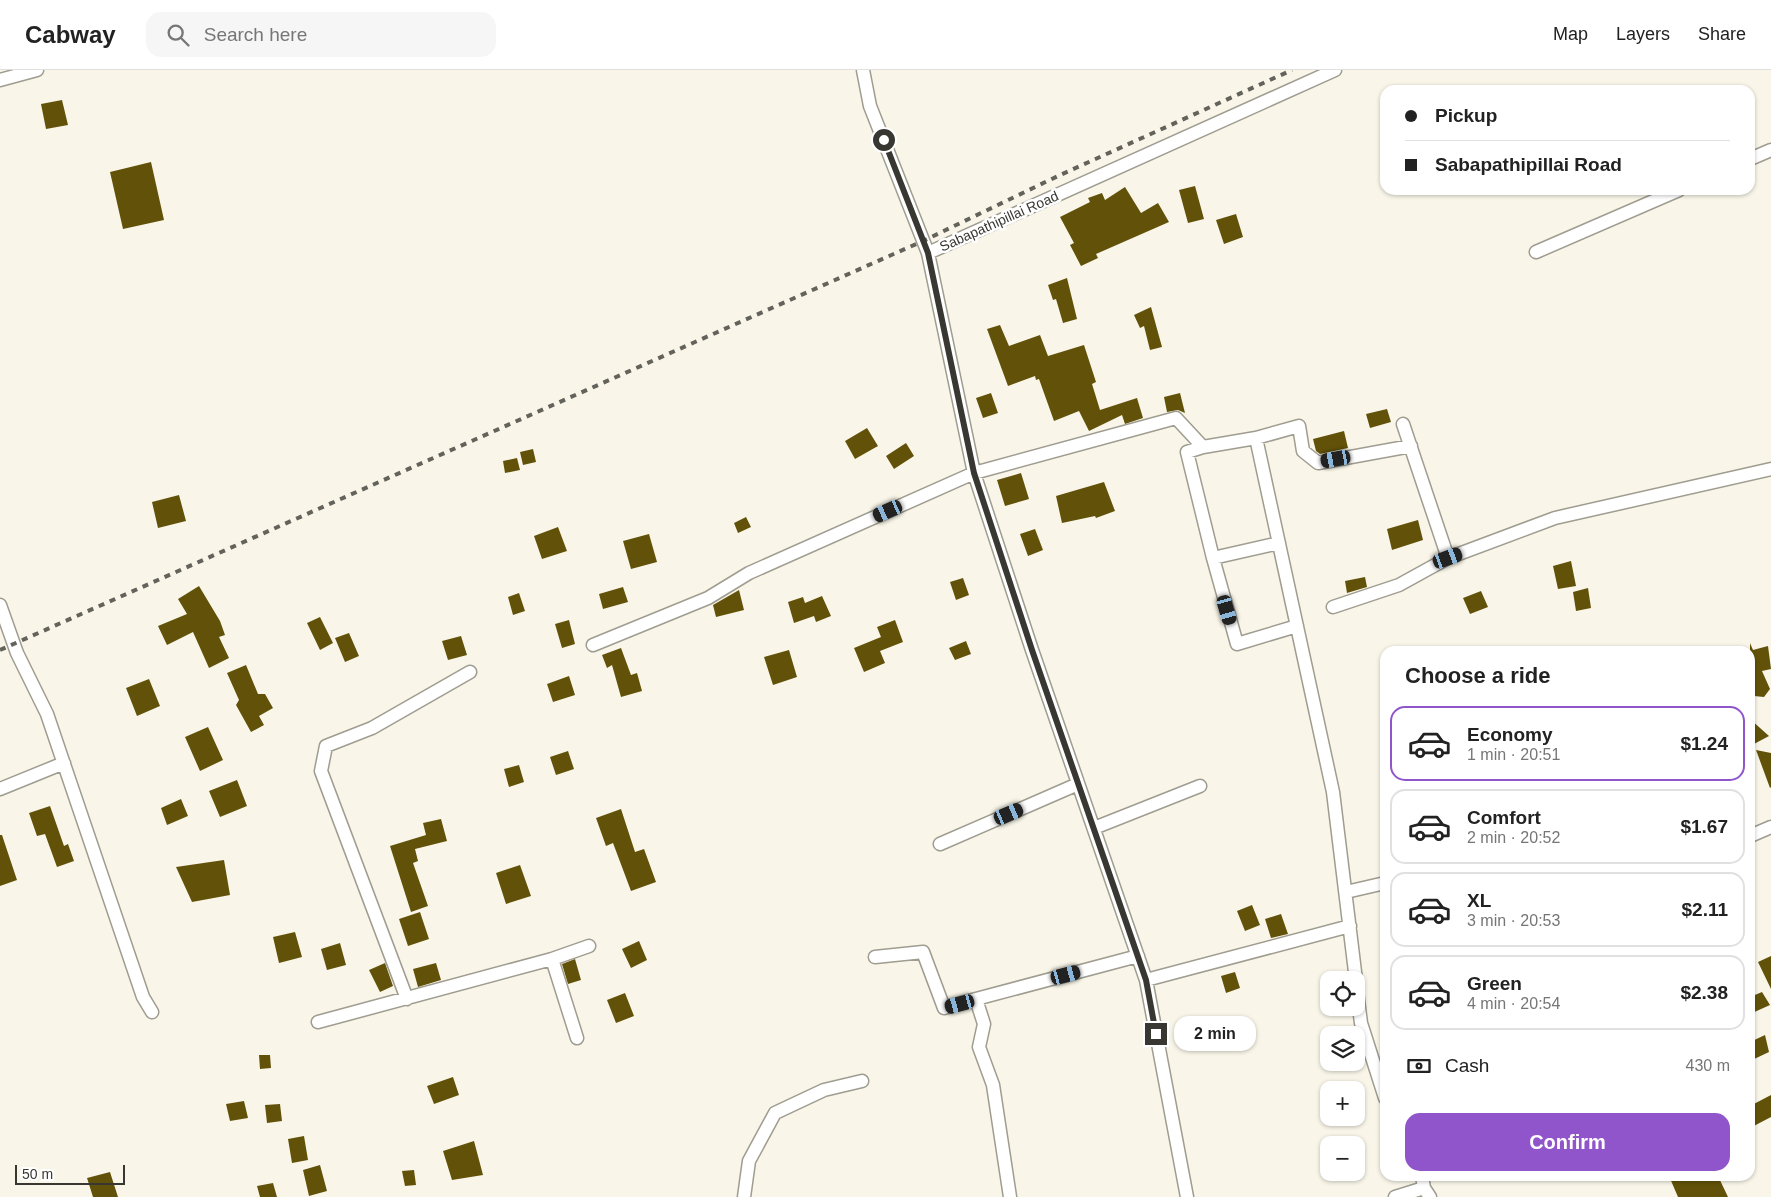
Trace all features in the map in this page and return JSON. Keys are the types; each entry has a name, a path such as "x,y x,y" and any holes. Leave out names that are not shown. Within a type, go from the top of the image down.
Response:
{"street":[{"path":"0,80 37,70"},
{"path":"863,70 870,106 928,253"},
{"name":"Sabapathipillai Road","path":"1187,1197 1146,980 974,473 928,253 1335,70"},
{"path":"1755,157 1771,150"},
{"path":"1536,252 1667,195"},
{"path":"592,645 708,598 749,573 974,473 1176,418 1203,447"},
{"path":"1403,424 1448,558"},
{"path":"1297,626 1236,644 1187,452 1203,447 1256,438 1299,426 1302,452 1318,463 1411,446"},
{"path":"1256,438 1333,792 1355,971"},
{"path":"1333,607 1399,585 1448,558 1555,518 1771,469"},
{"path":"1213,558 1279,543"},
{"path":"0,605 17,653 47,714 143,997 152,1012"},
{"path":"407,998 321,771 326,746 372,728 470,672"},
{"path":"0,789 64,763"},
{"path":"940,844 1078,784"},
{"path":"1094,828 1200,786"},
{"path":"1755,834 1771,827"},
{"path":"1346,892 1380,884"},
{"path":"1146,980 1350,926"},
{"path":"318,1022 552,959 589,946"},
{"path":"875,957 923,952 944,1008 1138,956"},
{"path":"552,959 577,1038"},
{"path":"976,999 984,1024 979,1046 993,1085 1010,1197"},
{"path":"1360,1016 1380,1083"},
{"path":"744,1197 749,1161 775,1113 824,1090 862,1081"},
{"path":"1395,1197 1425,1187"}],"building":[{"path":"62,100 68,125 46,129 41,104"},
{"path":"151,162 164,220 123,229 110,172"},
{"path":"1195,186 1204,219 1188,223 1179,190"},
{"path":"1125,187 1141,213 1158,203 1169,222 1096,254 1098,258 1081,266 1070,245 1074,243 1060,217 1090,202 1088,198 1102,193 1105,200"},
{"path":"1236,214 1243,237 1224,244 1216,220"},
{"path":"1067,278 1077,319 1063,323 1056,299 1053,300 1048,285"},
{"path":"1151,307 1162,347 1150,350 1144,326 1140,328 1134,315"},
{"path":"1000,325 1009,346 1040,335 1048,356 1084,345 1096,382 1092,384 1100,410 1137,398 1143,418 1125,424 1122,415 1089,431 1079,411 1054,421 1039,379 1036,380 1035,376 1008,386 987,329"},
{"path":"991,393 998,413 983,418 976,398"},
{"path":"1180,393 1185,413 1178,410 1167,412 1164,397"},
{"path":"1387,409 1391,422 1370,428 1366,414"},
{"path":"867,428 878,446 855,459 845,441"},
{"path":"1344,431 1348,448 1320,454 1316,451 1313,439"},
{"path":"906,443 914,456 894,469 886,456"},
{"path":"533,449 536,462 523,465 520,452"},
{"path":"517,458 520,470 505,473 503,461"},
{"path":"1021,473 1029,499 1005,506 997,480"},
{"path":"1104,482 1115,511 1096,518 1095,516 1062,523 1056,496"},
{"path":"179,495 186,521 158,528 152,502"},
{"path":"746,517 751,527 738,533 734,523"},
{"path":"1418,520 1423,540 1392,550 1387,529"},
{"path":"558,527 567,551 542,559 534,536"},
{"path":"1035,529 1043,550 1028,556 1020,534"},
{"path":"649,534 657,562 631,569 623,541"},
{"path":"1571,561 1576,586 1558,589 1553,566"},
{"path":"1365,577 1367,587 1347,593 1345,581"},
{"path":"963,578 969,595 956,600 950,582"},
{"path":"199,586 220,621 225,635 219,637 229,658 209,668 193,632 167,645 158,626 187,614 178,599"},
{"path":"623,587 628,602 603,609 599,594"},
{"path":"1588,588 1591,608 1576,611 1573,592"},
{"path":"739,590 744,610 716,617 713,605"},
{"path":"1481,591 1488,607 1470,614 1463,598"},
{"path":"519,593 525,611 513,615 508,597"},
{"path":"822,596 831,616 816,622 814,616 794,623 788,602 803,597 805,603"},
{"path":"320,617 333,643 320,650 307,623"},
{"path":"569,620 575,644 562,648 555,624"},
{"path":"895,620 903,642 880,651 885,663 864,672 854,648 881,637 877,627"},
{"path":"349,633 359,656 345,662 335,638"},
{"path":"461,636 467,655 448,660 442,641"},
{"path":"966,641 971,654 955,660 949,648"},
{"path":"1768,646 1771,669 1762,671 1770,689 1764,697 1755,696 1755,649"},
{"path":"621,648 631,675 637,673 642,691 621,697 612,665 607,668 602,655"},
{"path":"789,650 797,677 773,685 764,657"},
{"path":"246,665 258,694 265,694 273,708 259,716 264,725 251,732 236,705 239,700 227,673"},
{"path":"569,676 575,695 553,702 547,684"},
{"path":"149,679 160,706 137,716 126,688"},
{"path":"1755,723 1769,736 1755,743"},
{"path":"208,727 223,760 200,771 185,737"},
{"path":"1756,750 1771,753 1770,788"},
{"path":"568,751 574,769 556,775 550,757"},
{"path":"519,765 524,782 509,787 504,769"},
{"path":"237,780 247,806 220,817 209,791"},
{"path":"181,799 188,816 167,825 161,808"},
{"path":"50,806 64,846 68,844 74,861 57,867 45,834 37,836 29,813"},
{"path":"621,809 635,852 644,849 656,882 631,891 613,843 606,846 596,818"},
{"path":"441,819 447,841 415,849 418,861 413,863 428,906 411,912 390,846 426,835 423,823"},
{"path":"0,835 2,835 17,880 0,886"},
{"path":"224,860 230,895 192,902 176,867"},
{"path":"520,865 531,896 506,904 496,873"},
{"path":"1252,905 1260,925 1245,931 1237,911"},
{"path":"420,912 429,939 408,946 399,919"},
{"path":"1281,914 1288,934 1271,938 1265,919"},
{"path":"295,932 302,957 279,963 273,937"},
{"path":"639,941 647,960 631,968 622,949"},
{"path":"340,943 346,965 327,970 321,949"},
{"path":"1771,956 1771,989 1758,962"},
{"path":"575,959 581,980 568,984 562,964"},
{"path":"385,963 393,986 380,992 369,970"},
{"path":"436,963 441,980 418,987 413,969"},
{"path":"1235,972 1240,988 1226,993 1221,976"},
{"path":"1762,992 1770,1005 1755,1012 1755,995"},
{"path":"625,993 634,1016 616,1023 607,1000"},
{"path":"1765,1035 1769,1052 1755,1059 1755,1040"},
{"path":"259,1055 270,1055 271,1068 260,1069"},
{"path":"453,1077 459,1095 434,1104 427,1086"},
{"path":"1771,1095 1771,1117 1755,1125 1755,1103"},
{"path":"244,1101 248,1118 230,1121 226,1104"},
{"path":"280,1104 282,1121 267,1123 265,1105"},
{"path":"304,1136 308,1160 292,1163 288,1139"},
{"path":"474,1141 483,1175 452,1180 443,1151"},
{"path":"320,1165 327,1191 309,1196 303,1170"},
{"path":"414,1170 416,1185 405,1186 402,1171"},
{"path":"110,1172 118,1197 93,1197 87,1178"},
{"path":"1671,1181 1720,1181 1728,1197 1678,1197"},
{"path":"273,1183 277,1197 260,1197 257,1186"}],"railway":[{"path":"0,650 923,241 1058,176 1292,70"}],"route":[{"path":"884,140 928,253 974,473 1032,650 1146,980 1156,1034"}]}
